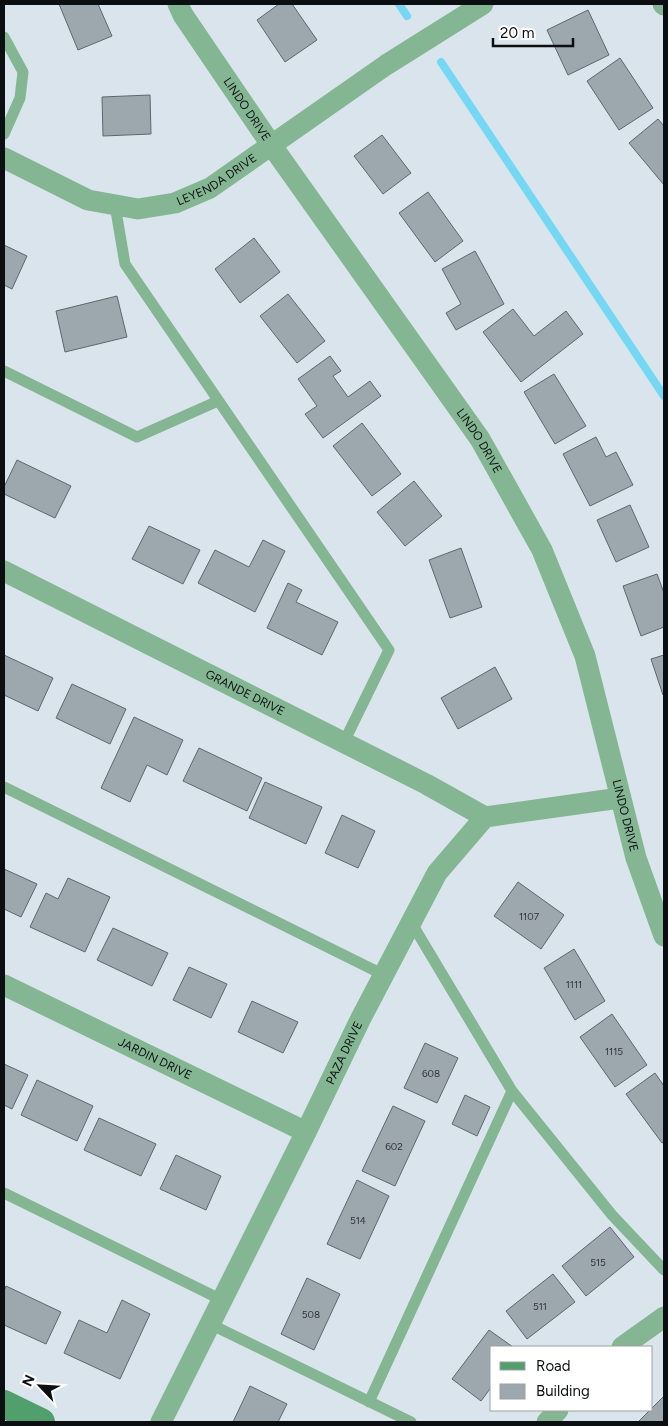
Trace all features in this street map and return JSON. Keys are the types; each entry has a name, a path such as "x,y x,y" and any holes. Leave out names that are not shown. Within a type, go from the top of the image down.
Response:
{"street":[{"name":"LINDO DRIVE","path":"178,4 183,16 272,146 480,438 542,550 585,656 636,858 664,936"},
{"name":"LEYENDA DRIVE","path":"4,158 88,200 138,209 175,203 210,188 386,65 482,4"},
{"name":"GRANDE DRIVE","path":"4,571 344,742 485,817"},
{"path":"485,817 620,798"},
{"name":"PAZA DRIVE","path":"161,1422 411,922 438,873 485,817"},
{"name":"JARDIN DRIVE","path":"4,985 306,1132"},
{"path":"623,1346 664,1317"},
{"path":"4,1404 41,1422"},
{"path":"547,1422 557,1411"}],"lane":[{"path":"4,37 23,72 20,98 4,134"},
{"path":"115,205 125,264 388,650 344,742"},
{"path":"4,371 137,437 218,401"},
{"path":"4,787 384,975"},
{"path":"411,922 512,1091 612,1216 664,1270"},
{"path":"369,1402 512,1091"},
{"path":"4,1193 222,1300"},
{"path":"210,1324 411,1422"}],"building":[{"path":"59,4 98,4 112,36 78,50"},
{"path":"279,4 292,4 317,40 285,62 257,20"},
{"path":"588,10 609,55 568,75 547,30"},
{"path":"620,58 653,108 619,130 587,81"},
{"path":"150,95 151,134 103,136 102,97"},
{"path":"658,119 664,126 664,185 629,143"},
{"path":"382,135 411,173 383,194 354,156"},
{"path":"428,192 463,241 435,262 399,213"},
{"path":"254,238 280,272 240,303 215,269"},
{"path":"4,245 27,256 12,289 4,285"},
{"path":"475,251 504,304 456,330 446,313 461,304 442,269"},
{"path":"288,294 325,341 297,363 260,316"},
{"path":"117,296 127,337 65,352 56,311"},
{"path":"513,309 534,336 566,311 583,334 521,382 483,332"},
{"path":"330,356 341,371 333,376 348,397 370,381 381,396 323,438 305,414 317,406 298,379"},
{"path":"554,374 586,426 555,444 524,392"},
{"path":"362,423 401,474 372,496 333,446"},
{"path":"596,437 606,457 616,452 633,485 590,506 563,454"},
{"path":"17,460 71,486 55,518 4,494 4,487"},
{"path":"414,481 442,516 405,546 377,512"},
{"path":"630,505 649,547 616,562 597,520"},
{"path":"149,526 200,550 183,584 132,559"},
{"path":"263,540 285,551 255,612 198,583 215,550 249,567"},
{"path":"461,548 482,607 450,618 429,560"},
{"path":"657,574 664,593 664,627 641,636 623,586"},
{"path":"288,583 302,590 296,602 338,622 322,655 267,628"},
{"path":"4,655 53,678 38,711 4,695"},
{"path":"664,655 664,694 663,695 651,659"},
{"path":"495,667 512,699 458,729 441,698"},
{"path":"72,684 126,709 110,744 56,718"},
{"path":"134,717 183,740 167,775 147,765 130,802 101,788"},
{"path":"199,748 262,778 247,811 183,781"},
{"path":"265,782 322,807 306,844 249,818"},
{"path":"342,815 375,831 358,868 325,853"},
{"path":"4,869 37,884 21,917 4,909"},
{"path":"68,878 110,897 85,952 30,927 46,893 58,899"},
{"path":"518,882 564,915 541,949 494,916"},
{"path":"113,928 168,953 152,986 97,960"},
{"path":"574,949 605,1001 575,1020 544,968"},
{"path":"189,967 227,984 211,1018 173,1000"},
{"path":"252,1001 298,1022 283,1053 238,1032"},
{"path":"612,1014 647,1065 615,1087 580,1037"},
{"path":"425,1043 458,1058 437,1103 404,1088"},
{"path":"4,1064 28,1075 12,1109 4,1105"},
{"path":"655,1073 664,1086 664,1142 662,1143 626,1094"},
{"path":"37,1080 93,1106 77,1141 21,1115"},
{"path":"465,1095 490,1107 477,1136 452,1124"},
{"path":"393,1106 425,1121 395,1186 362,1171"},
{"path":"99,1118 156,1144 141,1176 84,1150"},
{"path":"176,1155 221,1176 206,1210 160,1189"},
{"path":"357,1180 389,1196 360,1259 327,1244"},
{"path":"610,1227 634,1257 586,1296 562,1266"},
{"path":"553,1274 575,1302 527,1339 506,1311"},
{"path":"307,1278 340,1294 314,1350 281,1334"},
{"path":"6,1286 61,1312 46,1344 4,1325 4,1291"},
{"path":"122,1300 150,1314 120,1379 64,1353 79,1320 107,1333"},
{"path":"489,1330 512,1346 490,1346 490,1389 481,1401 452,1379"},
{"path":"250,1386 287,1404 278,1422 233,1422"},
{"path":"663,1397 664,1422 638,1422 649,1411 653,1411 653,1407"}],"waterway":[{"path":"399,4 407,16"},
{"path":"441,62 664,396"}]}
